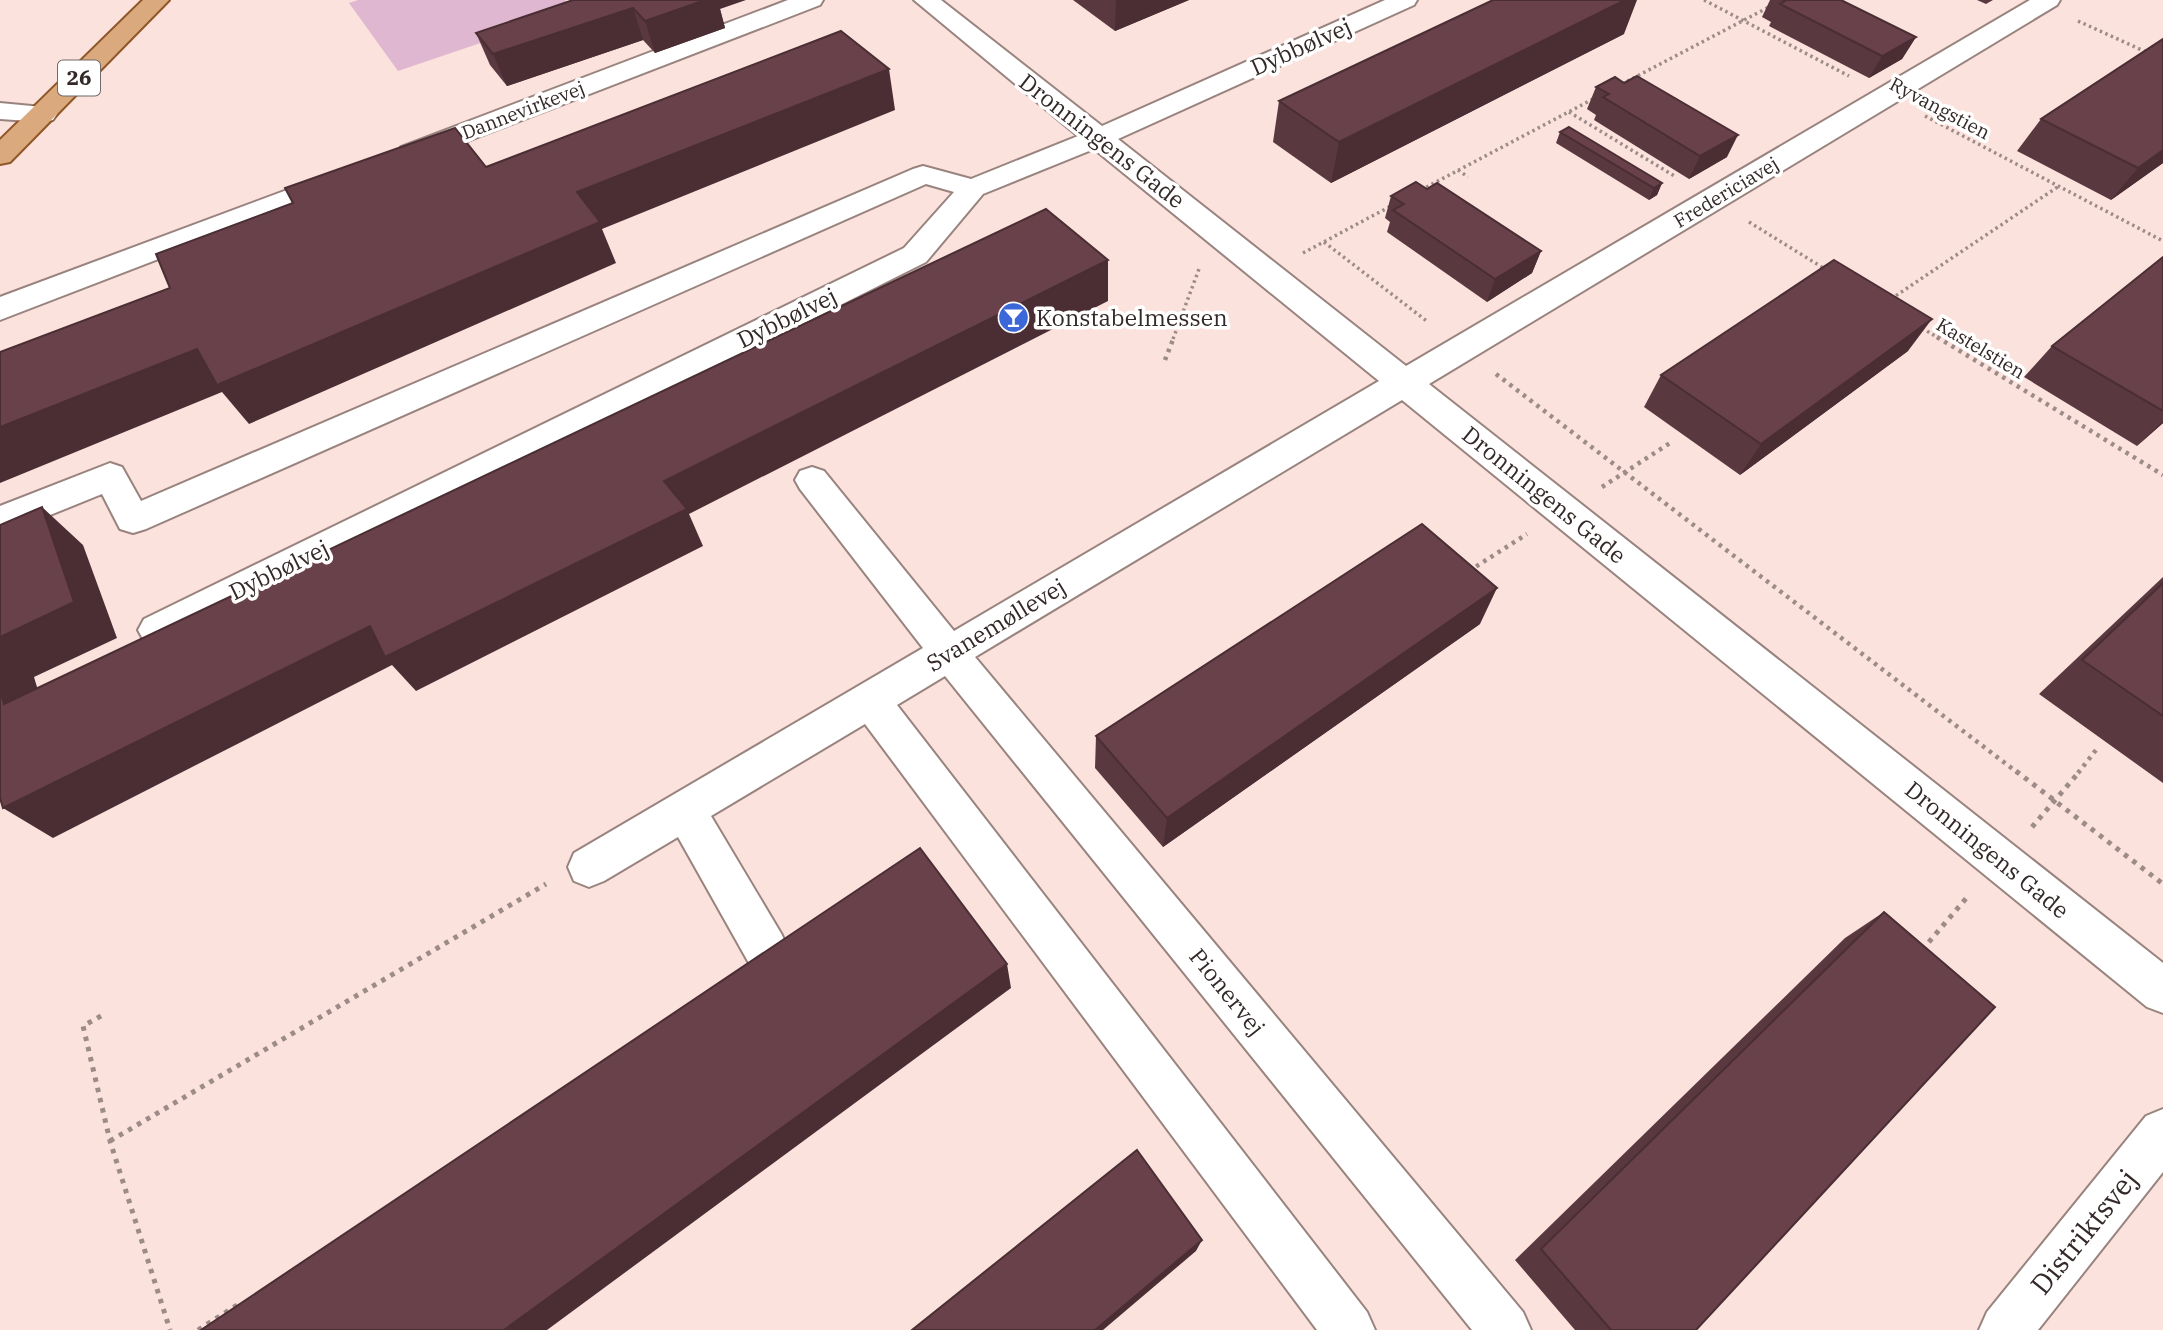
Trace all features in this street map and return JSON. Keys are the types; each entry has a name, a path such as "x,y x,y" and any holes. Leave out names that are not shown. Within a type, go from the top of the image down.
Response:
{"main road":[{"name":"26","path":"0,156 157,0"}],"street":[{"name":"Dannevirkevej","path":"0,309 811,0"},
{"name":"Dronningens Gade","path":"926,0 2163,990"},
{"name":"Dybbølvej","path":"158,630 915,255 973,188 1098,138 1405,0"},
{"name":"Fredericiavej","path":"1404,383 2045,2"},
{"path":"0,111 43,114"},
{"path":"13,516 110,476 133,519 923,175 973,188"},
{"name":"Svanemøllevej","path":"589,867 1404,383"},
{"name":"Pionervej","path":"812,480 949,653 1504,1330"},
{"path":"870,700 1349,1330"},
{"path":"685,810 766,950"},
{"name":"Distriktsvej","path":"2005,1330 2163,1133"}],"path":[{"name":"Ryvangstien","path":"1704,0 2163,241"},
{"path":"2045,2 2151,55"},
{"path":"1616,87 1772,5"},
{"path":"1652,68 1658,73"},
{"path":"1409,197 1604,93"},
{"path":"1569,112 1827,270"},
{"path":"1458,170 1468,177"},
{"path":"1884,305 2059,186"},
{"path":"1267,271 1397,203"},
{"path":"1165,359 1204,256 1227,240"},
{"path":"1324,242 2163,884"},
{"name":"Kastelstien","path":"1919,326 2163,475"},
{"path":"110,1142 543,886 589,867"},
{"path":"101,1016 83,1026 110,1142 170,1330"},
{"path":"198,1330 245,1301"}],"shaded area":[{"path":"358,0 565,0 575,11 398,71 349,3"}],"building":[{"path":"573,0 705,0 645,21 633,8 493,54 476,33"},
{"path":"1493,0 1625,0 1339,142 1279,101"},
{"path":"1784,0 1841,0 1916,37 1882,56 1780,4"},
{"path":"841,31 889,69 577,192 600,222 217,385 197,349 0,427 0,352 170,288 156,254 293,203 285,188 455,128 486,167"},
{"path":"2163,39 2163,150 2138,168 2041,119"},
{"path":"1637,76 1738,135 1700,156 1603,97 1609,94 1596,87 1615,77 1624,83"},
{"path":"1569,127 1662,183 1654,188 1560,132"},
{"path":"1416,182 1427,189 1437,183 1541,251 1495,279 1393,210 1404,204 1391,196"},
{"path":"1046,209 1108,260 664,481 687,509 385,657 370,626 3,808 0,798 0,690 4,704"},
{"path":"2163,257 2163,411 2052,346"},
{"path":"1834,260 1932,319 1761,444 1661,375"},
{"path":"42,507 74,602 0,637 0,525"},
{"path":"1422,524 1497,588 1167,818 1096,736"},
{"path":"2163,583 2163,716 2082,660"},
{"path":"920,848 1007,964 504,1330 201,1330"},
{"path":"1884,912 1995,1007 1696,1330 1611,1330 1541,1249"},
{"path":"1137,1150 1202,1240 1095,1330 912,1330"}],"place":[{"name":"Konstabelmessen","path":"1013,318"}]}
